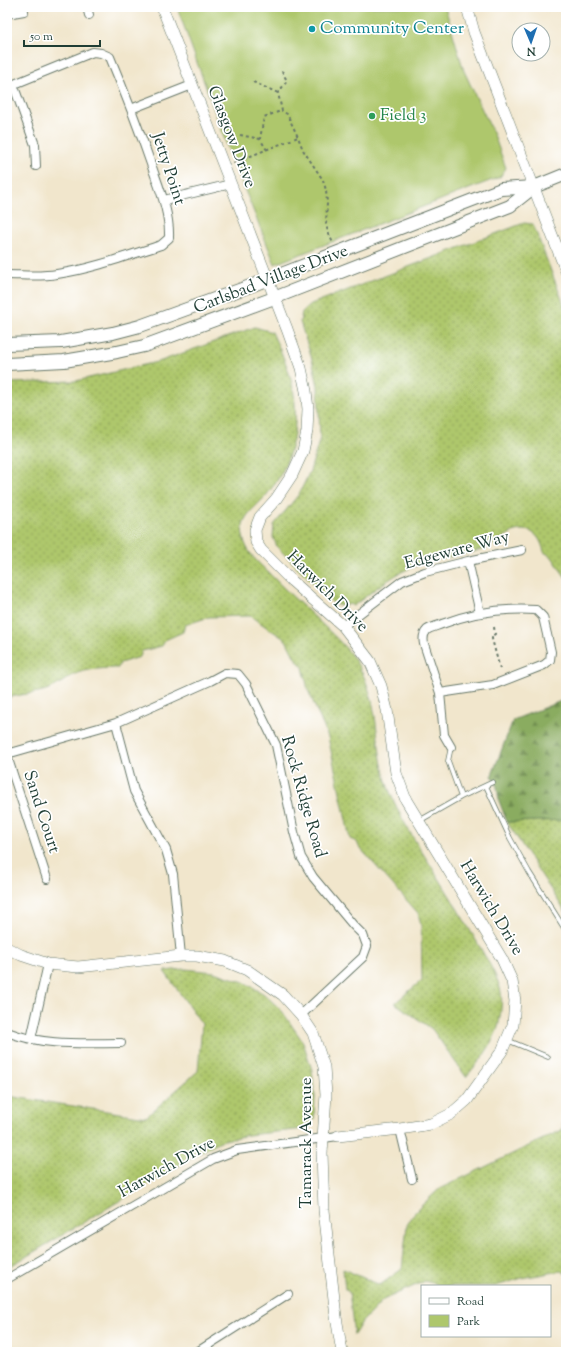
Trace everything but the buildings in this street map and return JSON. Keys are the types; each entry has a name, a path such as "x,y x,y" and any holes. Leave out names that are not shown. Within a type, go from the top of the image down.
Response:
{"main road":[{"name":"Carlsbad Village Drive","path":"7,364 64,361 144,346 274,298 510,206 534,187 566,174"},
{"name":"Carlsbad Village Drive","path":"7,344 61,342 113,333 140,326 268,279 501,188 534,187"}],"street":[{"name":"Glasgow Drive","path":"162,7 268,279 274,298"},
{"path":"467,7 474,32 566,271"},
{"path":"7,14 24,10"},
{"name":"Jetty Point","path":"7,275 36,276 56,274 98,265 161,245 169,238 169,227 164,200 131,109 110,57 101,53 93,52 10,86"},
{"path":"131,109 192,85"},
{"path":"10,86 35,145 36,166"},
{"path":"164,200 231,184"},
{"name":"Harwich Drive","path":"7,1279 212,1159 237,1150 324,1137 400,1129 430,1124 451,1114 467,1100 502,1051 513,1025 515,1001 512,981 502,959 406,800 396,773 387,710 381,686 370,661 343,626 292,581 261,550 256,542 255,530 260,517 276,499 292,475 303,451 307,431 308,409 301,368 274,298"},
{"name":"Edgeware Way","path":"343,626 402,581 425,572 468,560 522,550"},
{"path":"468,560 480,613"},
{"path":"440,693 493,685 544,665 550,660 551,652 543,617 536,610 527,609 480,613 457,618 428,630 423,636 424,644 440,693 444,735 451,747"},
{"name":"Rock Ridge Road","path":"7,755 116,723 225,673 238,674 246,684 276,746 294,832 301,857 312,877 363,935 367,946 363,957 301,1015"},
{"path":"116,723 134,791 166,850 173,874 181,956"},
{"name":"Sand Court","path":"7,755 47,878"},
{"name":"Tamarack Avenue","path":"7,948 21,955 48,964 78,967 181,956 197,956 225,961 247,970 283,995 301,1015 313,1033 324,1067 326,1096 322,1153 324,1210 336,1317 342,1352"},
{"path":"30,1039 48,964"},
{"path":"7,1032 30,1039 52,1042 121,1043"},
{"path":"400,1129 412,1179"},
{"path":"197,1352 288,1294"}],"lane":[{"path":"451,747 448,761 461,797"},
{"path":"419,821 461,797 493,782"},
{"path":"486,786 510,838 529,872 566,931"},
{"path":"507,1040 548,1057"}],"path":[{"path":"282,71 287,81 278,93 282,111 287,114 303,150 323,180 326,190 327,203 326,224 333,242"},
{"path":"253,82 278,93"},
{"path":"266,150 260,139 264,117 282,111"},
{"path":"240,135 260,139"},
{"path":"233,162 298,137"},
{"path":"494,627 495,634 492,636 492,639 500,669"}],"green space":[{"path":"177,7 445,7 464,71 494,135 506,168 500,177 275,264 229,151"},
{"path":"524,223 533,224 566,310 566,578 552,557 544,552 537,536 527,530 522,530 512,532 484,549 428,562 410,568 387,581 353,606 350,604 343,606 334,604 277,547 273,537 274,525 299,494 310,471 320,438 318,386 312,359 300,322 302,312 311,304"},
{"path":"255,327 272,332 286,363 295,400 295,427 293,441 284,467 278,479 267,494 246,517 242,530 243,536 247,548 257,562 338,639 355,660 364,676 369,692 376,723 383,771 393,799 411,835 465,922 497,980 501,991 502,1000 500,1019 497,1029 490,1046 466,1077 432,1029 395,1003 422,980 421,925 418,913 359,847 357,842 350,839 328,737 308,690 303,667 295,658 286,640 250,616 209,617 185,625 183,632 165,640 162,646 142,651 140,657 120,663 118,668 80,672 49,689 7,698 7,383 76,381 161,361"},
{"path":"566,699 566,820 507,822 499,801 497,787 492,775 513,720"},
{"path":"566,820 566,913 507,822"},
{"path":"185,969 214,972 244,982 264,994 282,1011 303,1042 312,1070 315,1097 314,1120 304,1129 248,1135 220,1141 7,1268 7,1096 146,1117 198,1071 202,1024 164,971"},
{"path":"566,1107 566,1274 561,1271 522,1278 499,1285 439,1285 425,1281 383,1300 362,1322 354,1335 349,1292 345,1289 343,1269 380,1285 402,1269 407,1225 415,1212 439,1189 562,1130"}],"place":[{"name":"Community Center","path":"312,29"},
{"name":"Field 3","path":"372,116"}]}
